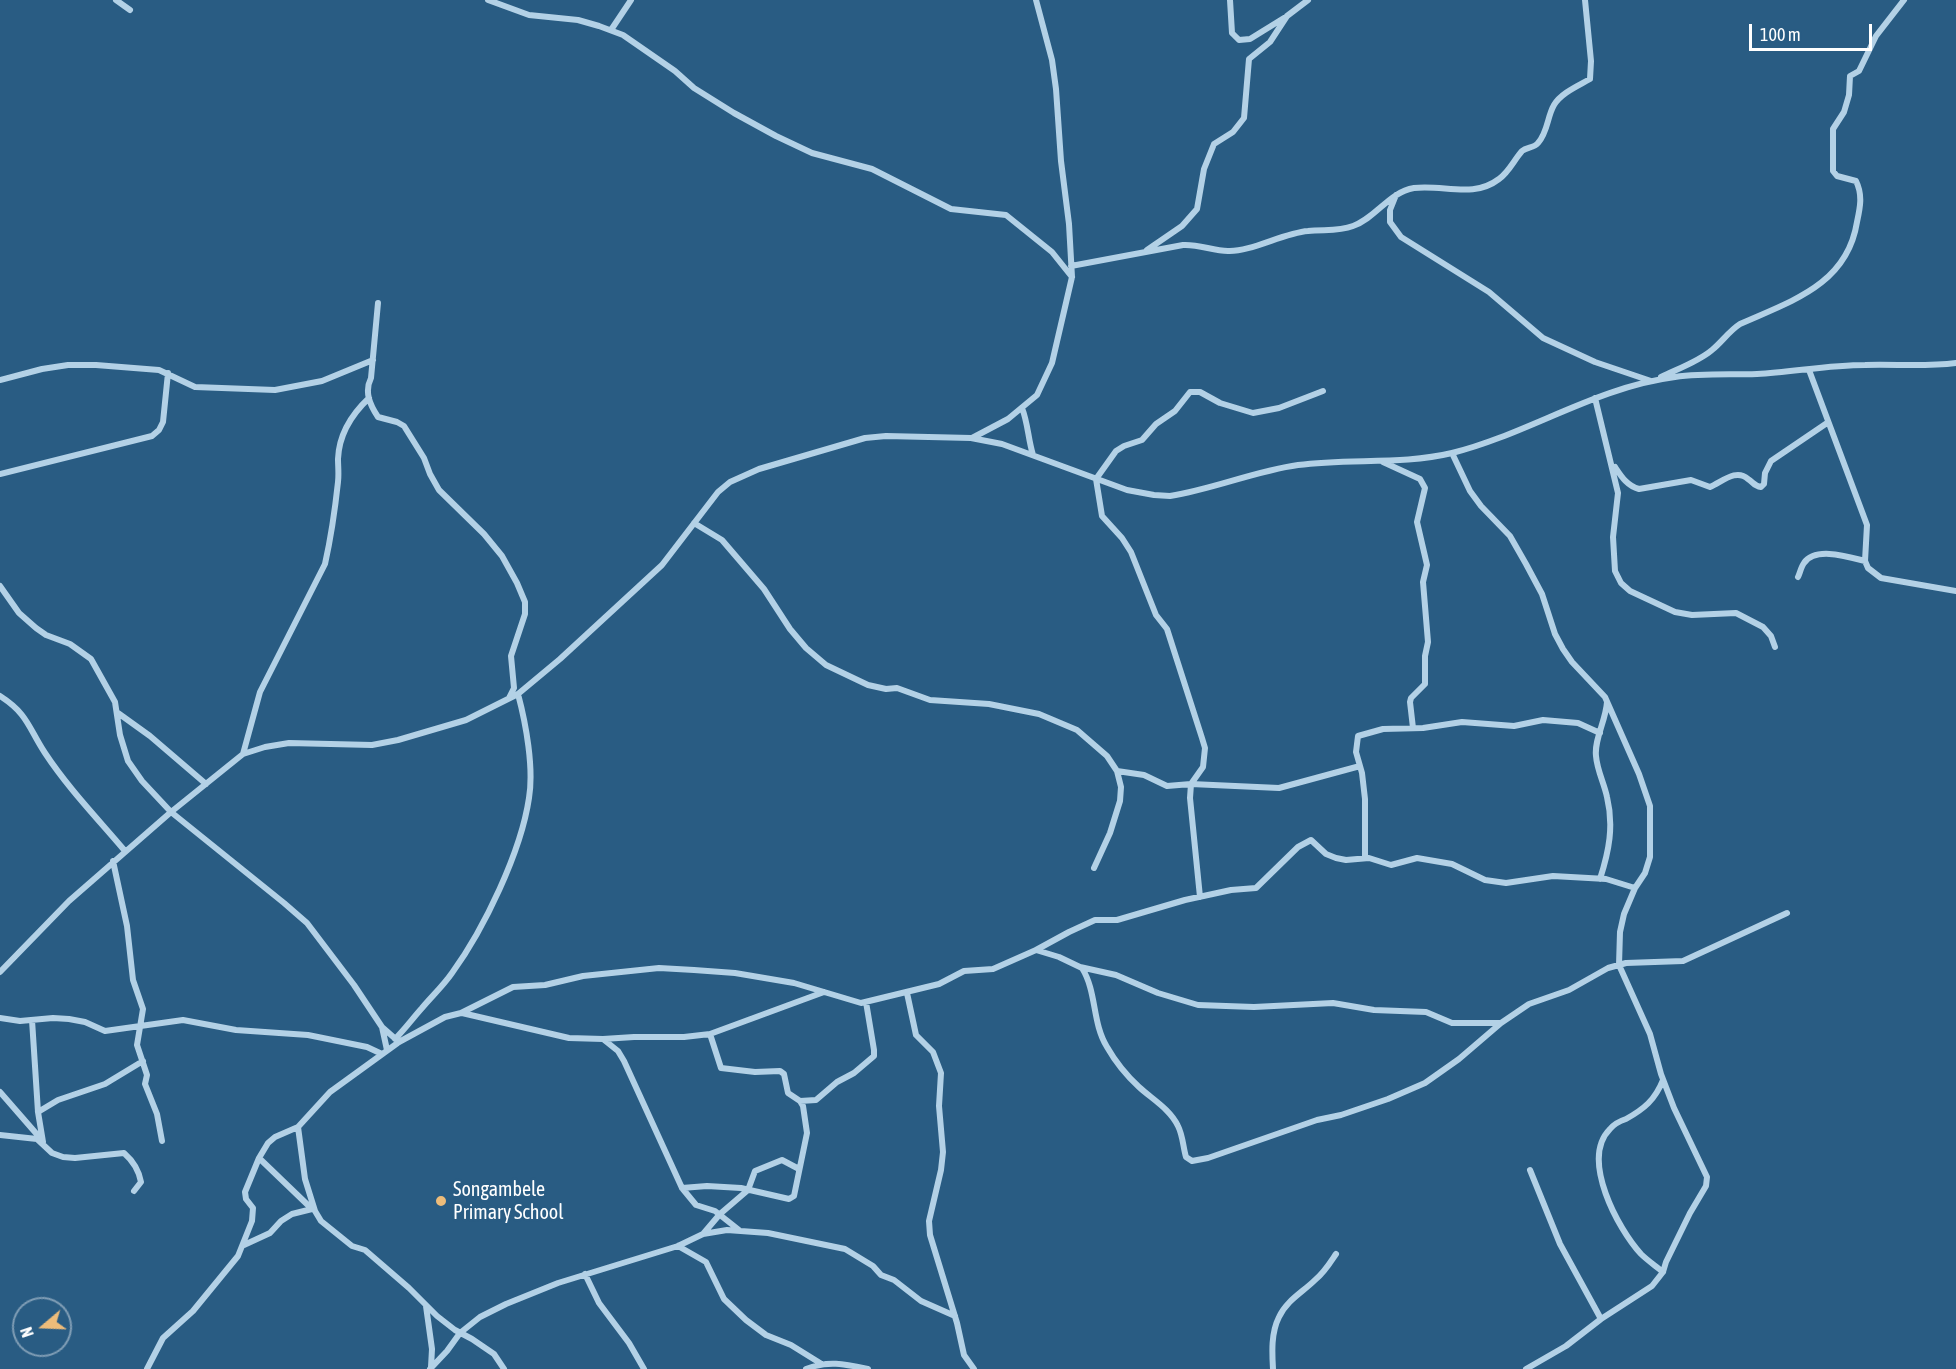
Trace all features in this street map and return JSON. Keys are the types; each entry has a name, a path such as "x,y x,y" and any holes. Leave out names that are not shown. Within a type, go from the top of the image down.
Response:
{"street":[{"path":"116,0 130,10"},
{"path":"488,0 529,15 578,20 611,30 623,36 734,114 812,153 872,169 951,209 1006,215 1052,252 1072,277"},
{"path":"611,30 631,0"},
{"path":"971,438 1008,419 1037,395 1052,363 1072,277 1069,224 1060,161 1056,88 1052,60 1036,0"},
{"path":"1230,0 1232,33 1239,40 1254,37 1308,0"},
{"path":"1071,266 1191,244 1230,252 1299,232 1342,229 1367,220 1395,195 1414,188 1474,190 1487,186 1498,180 1523,150 1537,145 1546,129 1554,104 1570,90 1590,79 1592,61 1585,0"},
{"path":"1395,195 1390,210 1390,222 1401,237 1489,292 1543,338 1595,362 1650,382 1713,350 1731,329 1812,291 1827,280 1840,264 1855,234 1861,194 1856,182 1837,176 1833,171 1833,129 1844,112 1849,94 1850,76 1859,71 1876,36 1904,0"},
{"path":"1144,252 1182,226 1197,209 1204,169 1214,144 1233,132 1244,118 1249,59 1270,42 1287,16"},
{"path":"378,303 371,378 367,385 369,398 378,417 404,426 424,458 439,489 484,534 502,556 525,602 525,615 511,656 513,688 509,699"},
{"path":"0,380 68,365 151,368 168,373 186,385 195,387 275,390 322,381 373,360"},
{"path":"0,972 69,901 113,861 243,754 289,743 372,744 398,740 466,720 518,694 560,659 662,565 718,492 730,482 759,468 865,438 886,436 971,438 1002,444 1127,490 1170,496 1294,466 1324,462 1428,458 1452,453 1485,443 1595,398 1675,377 1758,374 1865,364 1924,366 1956,363"},
{"path":"1809,369 1827,423 1847,469 1867,525 1866,561 1868,568 1881,578 1954,589"},
{"path":"0,474 152,436 163,422 168,373"},
{"path":"1200,897 1190,809 1191,784 1203,767 1205,748 1167,628 1156,615 1131,552 1102,516 1096,478 1116,451 1143,440 1156,424 1175,411 1190,392 1200,392 1220,404 1253,413 1279,408 1323,391"},
{"path":"243,754 260,692 325,564 339,478 340,444 354,412 369,398"},
{"path":"1595,398 1618,493 1613,537 1615,571 1621,583 1630,591 1675,612 1692,615 1736,613 1763,627 1771,636 1775,647"},
{"path":"1022,408 1027,420 1026,428 1033,455"},
{"path":"1612,464 1626,482 1633,488 1639,489 1695,480 1710,487 1736,475 1745,477 1759,487 1764,484 1767,467 1776,456 1827,423"},
{"path":"1452,453 1470,491 1510,536 1526,564 1542,594 1555,634 1563,650 1602,692 1640,774 1650,806 1650,857 1645,873 1635,888 1624,914 1620,932 1619,965 1650,1034 1663,1079 1683,1128 1707,1177 1706,1186 1690,1213 1663,1272 1652,1286 1600,1319 1566,1346 1526,1369"},
{"path":"1382,461 1420,479 1425,488 1417,522 1427,565 1423,582 1428,642 1424,663 1425,684 1410,702 1413,728"},
{"path":"694,523 722,540 765,589 790,629 806,648 826,665 868,685 886,689 897,688 925,699 938,702 989,704 1055,719 1077,730 1101,750 1113,762 1121,787 1118,810 1094,868"},
{"path":"1798,577 1805,561 1815,555 1848,557 1866,561"},
{"path":"0,586 20,613 36,628 46,635 70,644 91,659 115,702 120,735 128,761 142,781 171,812 307,923 354,985 382,1027 397,1040"},
{"path":"147,1369 163,1338 192,1311 238,1256 252,1221 253,1208 245,1192 267,1143 298,1127 330,1092 385,1052 441,988 465,955 508,870 521,834 530,797 528,740 518,694"},
{"path":"0,696 22,713 45,753 125,851"},
{"path":"1600,879 1611,834 1607,798 1595,746 1607,702"},
{"path":"118,713 150,736 206,784"},
{"path":"1365,858 1365,799 1356,752 1358,736 1383,729 1423,729 1469,721 1514,726 1543,720 1578,723 1600,734"},
{"path":"1117,771 1144,775 1167,786 1191,784 1279,788 1360,766"},
{"path":"397,1040 445,1017 461,1013 513,987 545,985 584,976 659,968 757,976 794,983 855,1002 866,1002 939,984 964,971 993,969 1095,920 1117,920 1200,897 1231,890 1256,888 1298,847 1311,840 1330,857 1346,860 1375,859 1391,865 1417,858 1452,864 1477,877 1506,883 1553,876 1600,879 1635,888"},
{"path":"113,861 127,926 133,980 142,1005 143,1015 137,1045 147,1075 145,1084 157,1114 162,1141"},
{"path":"1080,967 1088,983 1098,1029 1107,1048 1138,1086 1163,1107 1176,1122 1182,1136 1186,1157 1192,1161 1208,1158 1317,1120 1388,1100 1431,1079 1459,1059 1501,1023 1529,1004 1569,990 1619,965 1638,962 1683,962 1787,913"},
{"path":"1036,950 1080,967 1116,975 1158,993 1198,1005 1254,1007 1333,1003 1374,1010 1426,1012 1452,1023 1501,1023"},
{"path":"461,1013 569,1038 684,1038 710,1034 825,992"},
{"path":"907,993 916,1035 933,1052 940,1073 939,1106 943,1152 929,1228 964,1355 974,1369"},
{"path":"800,1101 816,1100 822,1093 865,1065 874,1056 866,1002"},
{"path":"0,1018 20,1021 69,1019 85,1022 105,1031 183,1020 236,1030 310,1035 385,1052"},
{"path":"32,1020 38,1112 43,1142"},
{"path":"382,1027 385,1052"},
{"path":"682,1188 707,1186 748,1190 789,1199 794,1196 807,1133 806,1118 800,1101 788,1093 786,1077 782,1072 739,1071 721,1068 710,1034"},
{"path":"618,1051 619,1038"},
{"path":"603,1039 618,1051 644,1102 682,1188 696,1205 720,1214 739,1230"},
{"path":"38,1112 58,1100 105,1084 143,1061"},
{"path":"1663,1079 1658,1093 1648,1105 1609,1130 1602,1139 1598,1162 1606,1192 1629,1238 1641,1254 1663,1272"},
{"path":"0,1092 52,1153 75,1158 124,1153 130,1158 140,1177 141,1182 134,1191"},
{"path":"298,1127 305,1179 313,1210"},
{"path":"0,1135 37,1139 43,1142"},
{"path":"259,1158 325,1224 339,1233 352,1246 365,1250 409,1288 425,1306 460,1333 494,1354 504,1369"},
{"path":"703,1234 720,1214 748,1190 755,1171 782,1160 799,1169"},
{"path":"1530,1170 1560,1244 1600,1319"},
{"path":"243,1245 270,1233 281,1221 292,1214 313,1210"},
{"path":"431,1368 460,1333 480,1317 528,1294 678,1246 703,1234 739,1230 768,1233 845,1249 873,1266 881,1275 894,1280 921,1301 955,1316"},
{"path":"678,1246 706,1262 724,1299 766,1335 791,1345 820,1363 868,1369"},
{"path":"1273,1369 1273,1338 1279,1316 1290,1300 1323,1272 1336,1254"},
{"path":"585,1274 599,1303 629,1343 644,1369"},
{"path":"425,1306 432,1348 431,1368"},
{"path":"806,1369 820,1363"}],"place":[{"name":"Songambele Primary School","path":"441,1201"}]}
